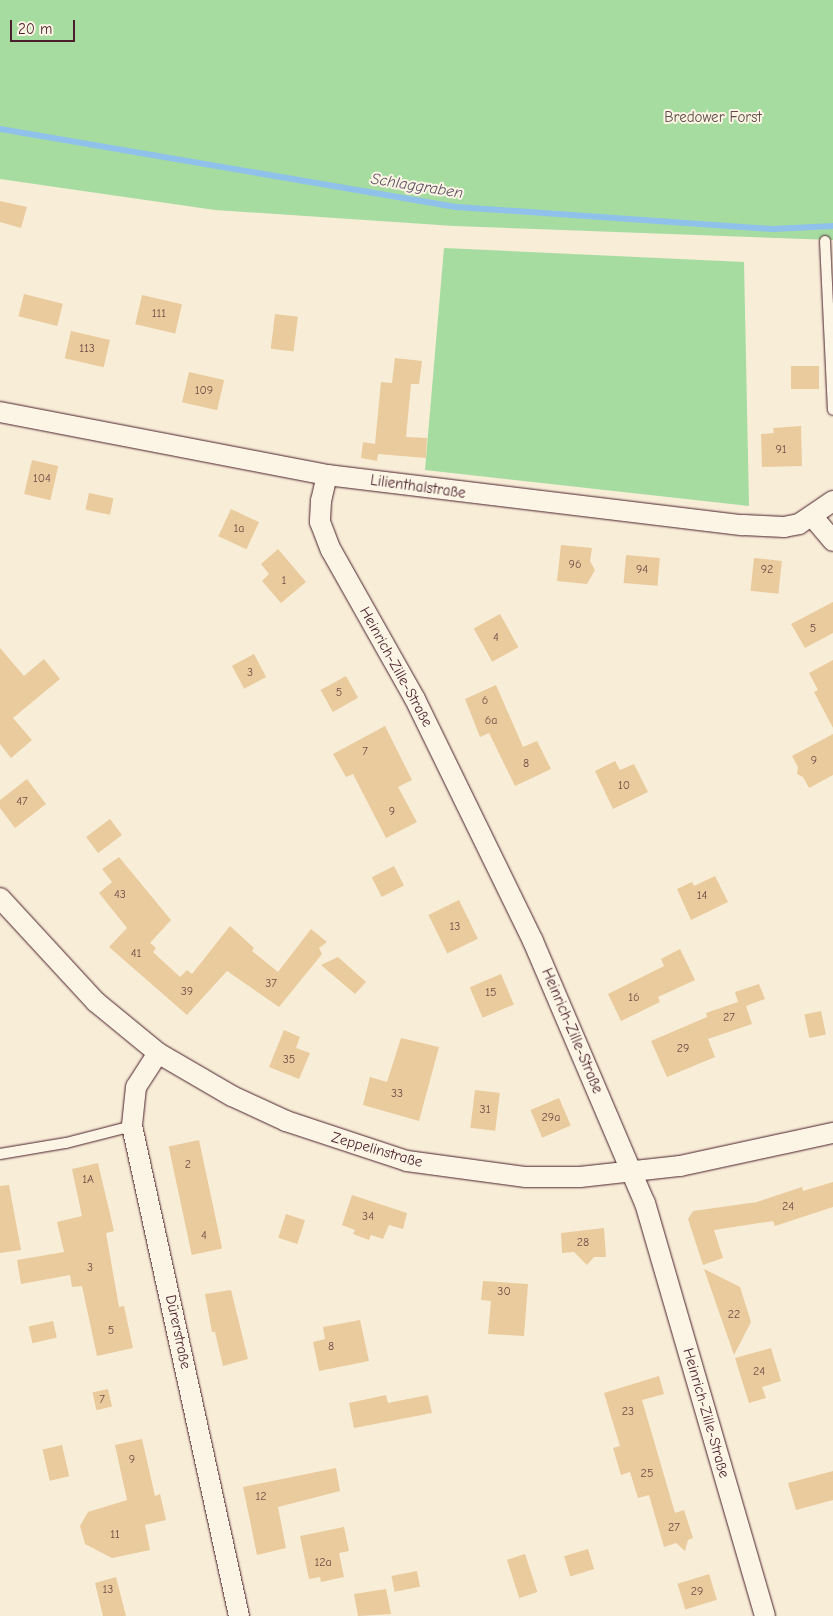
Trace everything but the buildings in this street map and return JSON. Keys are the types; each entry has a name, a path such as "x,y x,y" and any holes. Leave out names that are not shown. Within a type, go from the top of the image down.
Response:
{"street":[{"name":"Lilienthalstraße","path":"0,412 327,475 743,525 784,527 813,517 833,501"},
{"name":"Heinrich-Zille-Straße","path":"327,475 321,500 320,522 331,550 415,699 533,941 645,1203 765,1616"},
{"path":"813,517 833,541"},
{"name":"Zeppelinstraße","path":"0,898 96,1002 158,1053 232,1096 286,1121 407,1161 526,1177 632,1173 735,1156 833,1133"},
{"name":"Dürerstraße","path":"158,1053 136,1086 132,1126 239,1616"}],"lane":[{"path":"825,241 833,410"},
{"path":"0,1154 66,1143 132,1126"}],"green space":[{"name":"Bredower Forst","path":"0,0 833,0 833,240 454,226 215,210 0,179"},
{"path":"444,248 744,262 749,506 425,470"}],"waterway":[{"name":"Schlaggraben","path":"0,129 457,207 773,229 833,226"}]}
